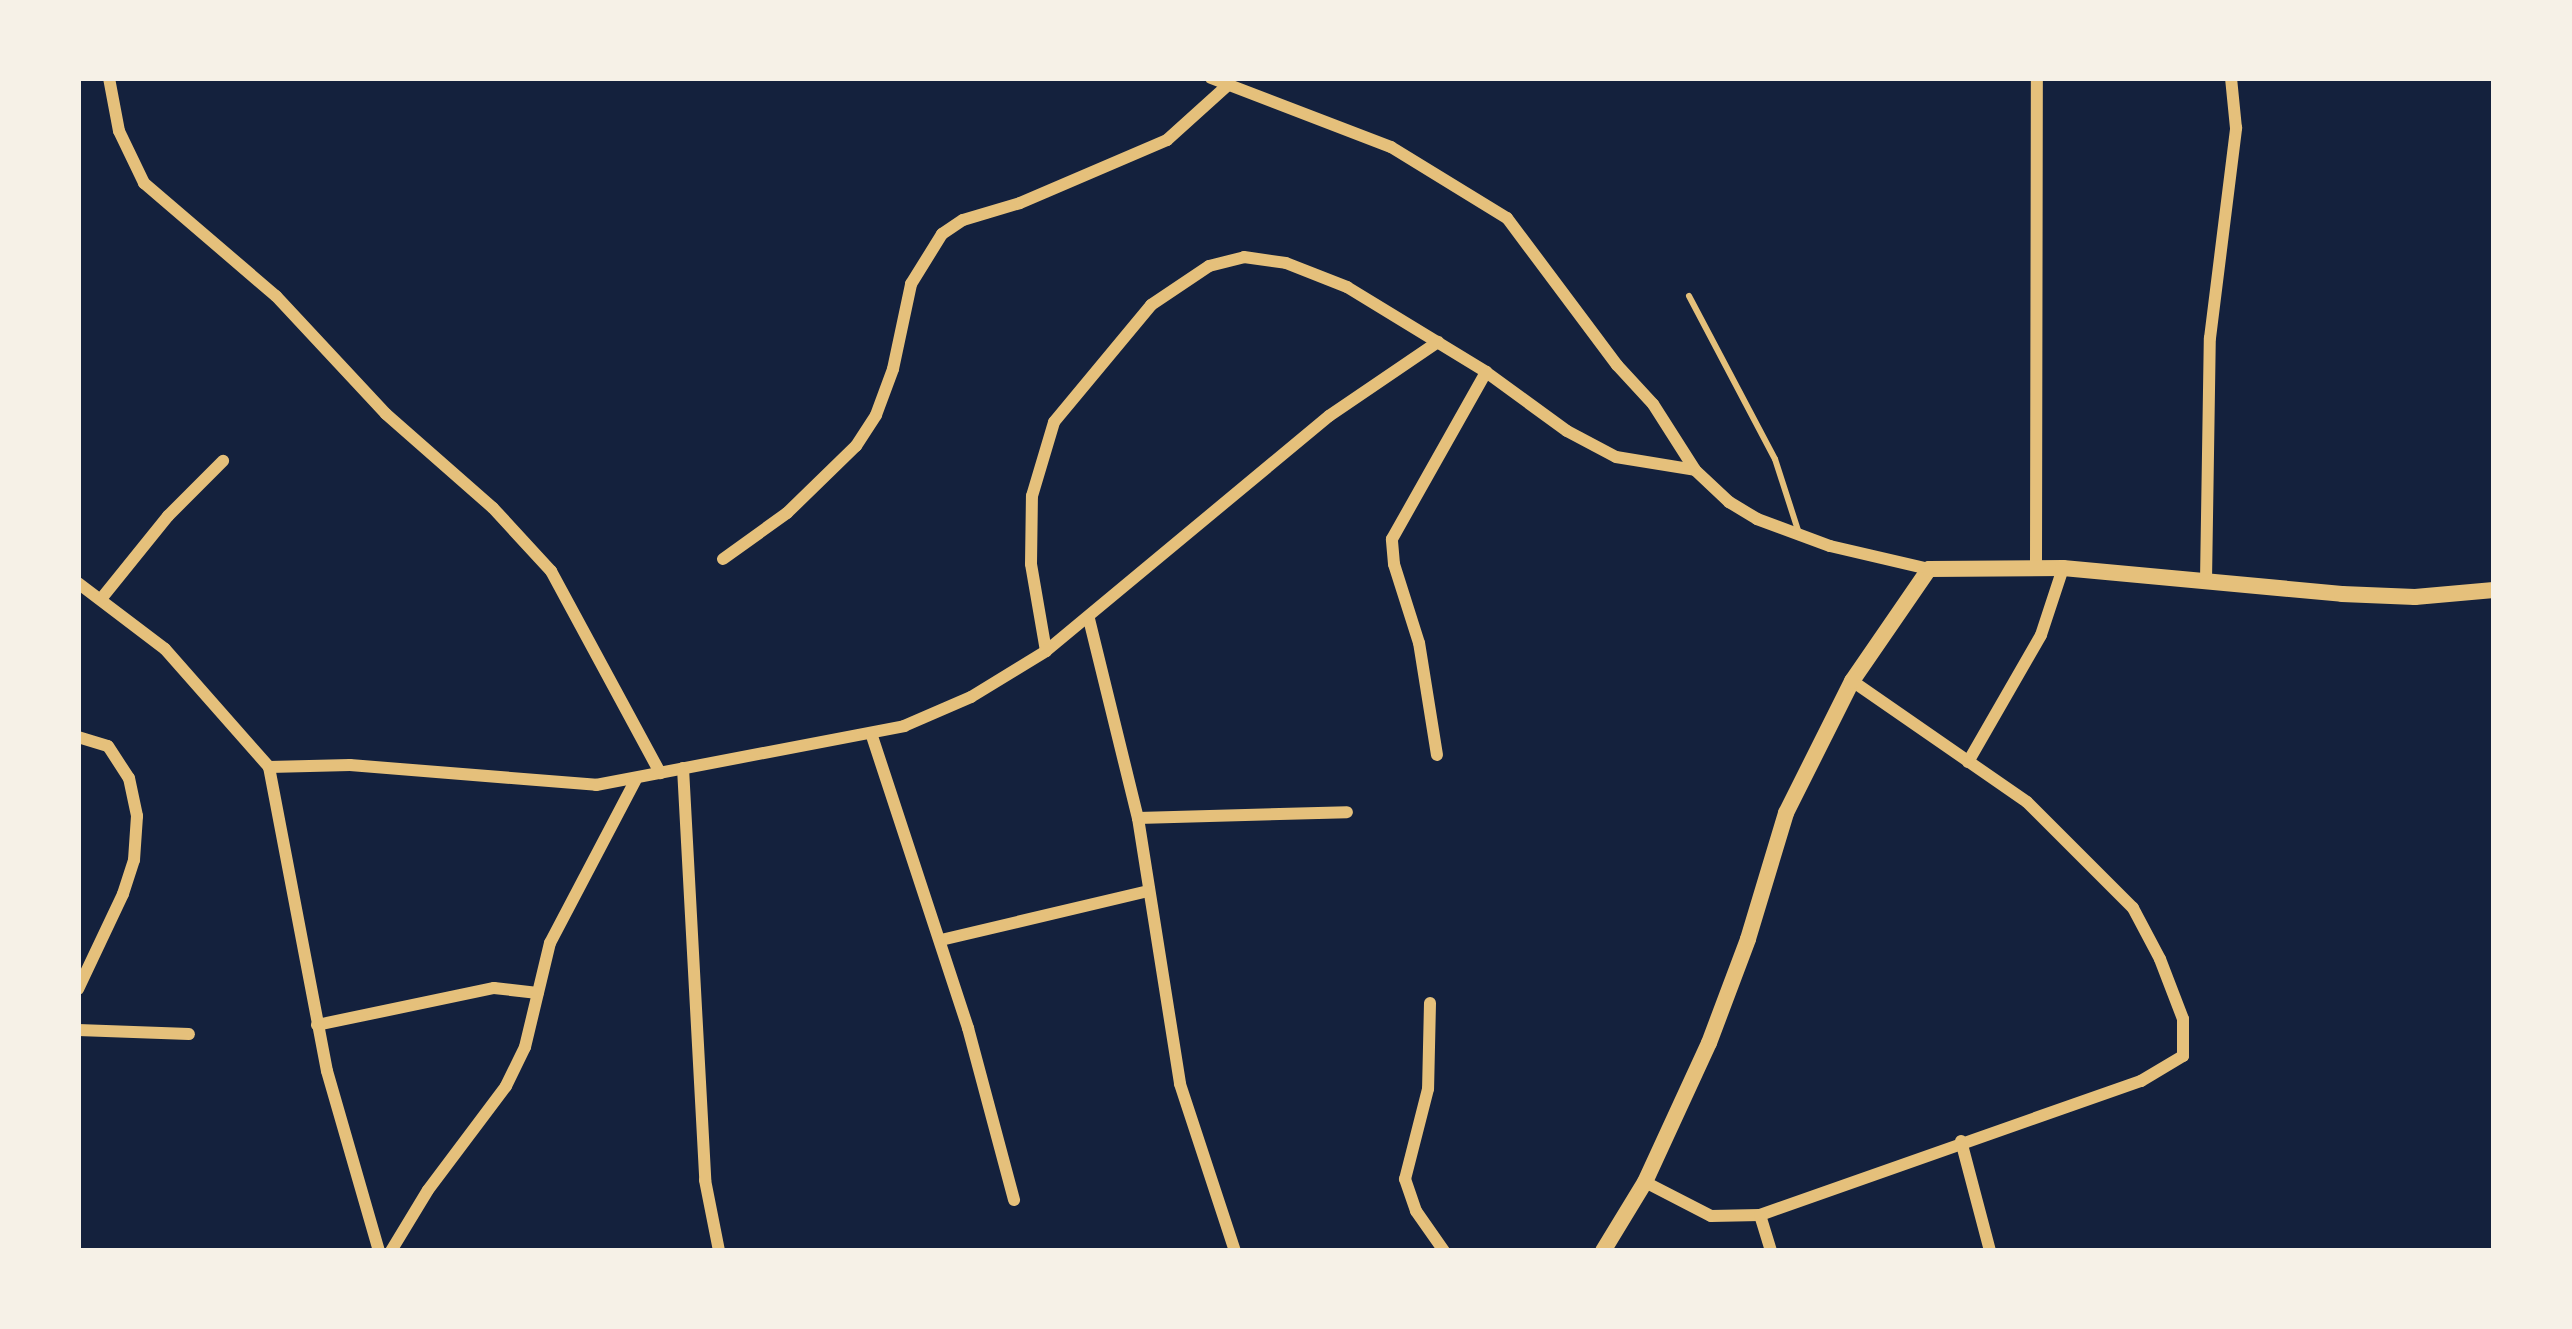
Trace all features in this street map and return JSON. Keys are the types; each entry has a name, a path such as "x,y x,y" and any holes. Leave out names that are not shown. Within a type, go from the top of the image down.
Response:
{"street":[{"path":"109,78 119,131 144,183 276,296 386,414 493,508 551,572 660,773"},
{"path":"1210,78 1391,148 1507,218 1617,365 1653,404 1695,470 1757,519 1929,569 2036,566 2415,597 2494,590"},
{"path":"2036,566 2037,78"},
{"path":"2206,581 2210,338 2236,128 2230,78"},
{"path":"723,559 787,513 856,446 876,415 893,369 911,284 942,234 963,220 1020,203 1167,140 1229,84"},
{"path":"1046,650 1031,564 1032,496 1054,422 1151,305 1209,266 1244,257 1286,263 1347,287 1486,373 1567,431 1616,457 1695,470"},
{"path":"269,767 350,765 558,784 636,779 872,733 937,713 1046,650 1089,619 1329,416 1438,342"},
{"path":"1437,755 1419,643 1394,564 1392,538 1486,373"},
{"path":"100,599 168,516 223,461"},
{"path":"1968,762 2041,634 2063,568"},
{"path":"1603,1251 1645,1182 1740,960 1786,813 1852,681 1929,569"},
{"path":"78,583 165,649 269,767 282,813 317,1024 345,1143 379,1251"},
{"path":"1089,619 1138,818 1180,1084 1235,1251"},
{"path":"1645,1182 1711,1216 1760,1215 2180,1063 2186,1038 2169,979 2133,908 2056,827 1852,681"},
{"path":"872,733 941,940 1014,1200"},
{"path":"78,737 108,746 129,778 137,837 123,894 78,988"},
{"path":"683,768 705,1180 719,1251"},
{"path":"391,1251 428,1190 506,1086 525,1047 559,925 607,842 636,779"},
{"path":"1138,818 1347,812"},
{"path":"941,940 1148,891"},
{"path":"317,1024 494,988 538,992"},
{"path":"1430,1003 1428,1089 1405,1178 1416,1211 1444,1251"},
{"path":"78,1030 189,1034"},
{"path":"1961,1141 1990,1251"},
{"path":"1760,1215 1772,1251"}],"lane":[{"path":"1689,296 1775,459 1799,534"}]}
